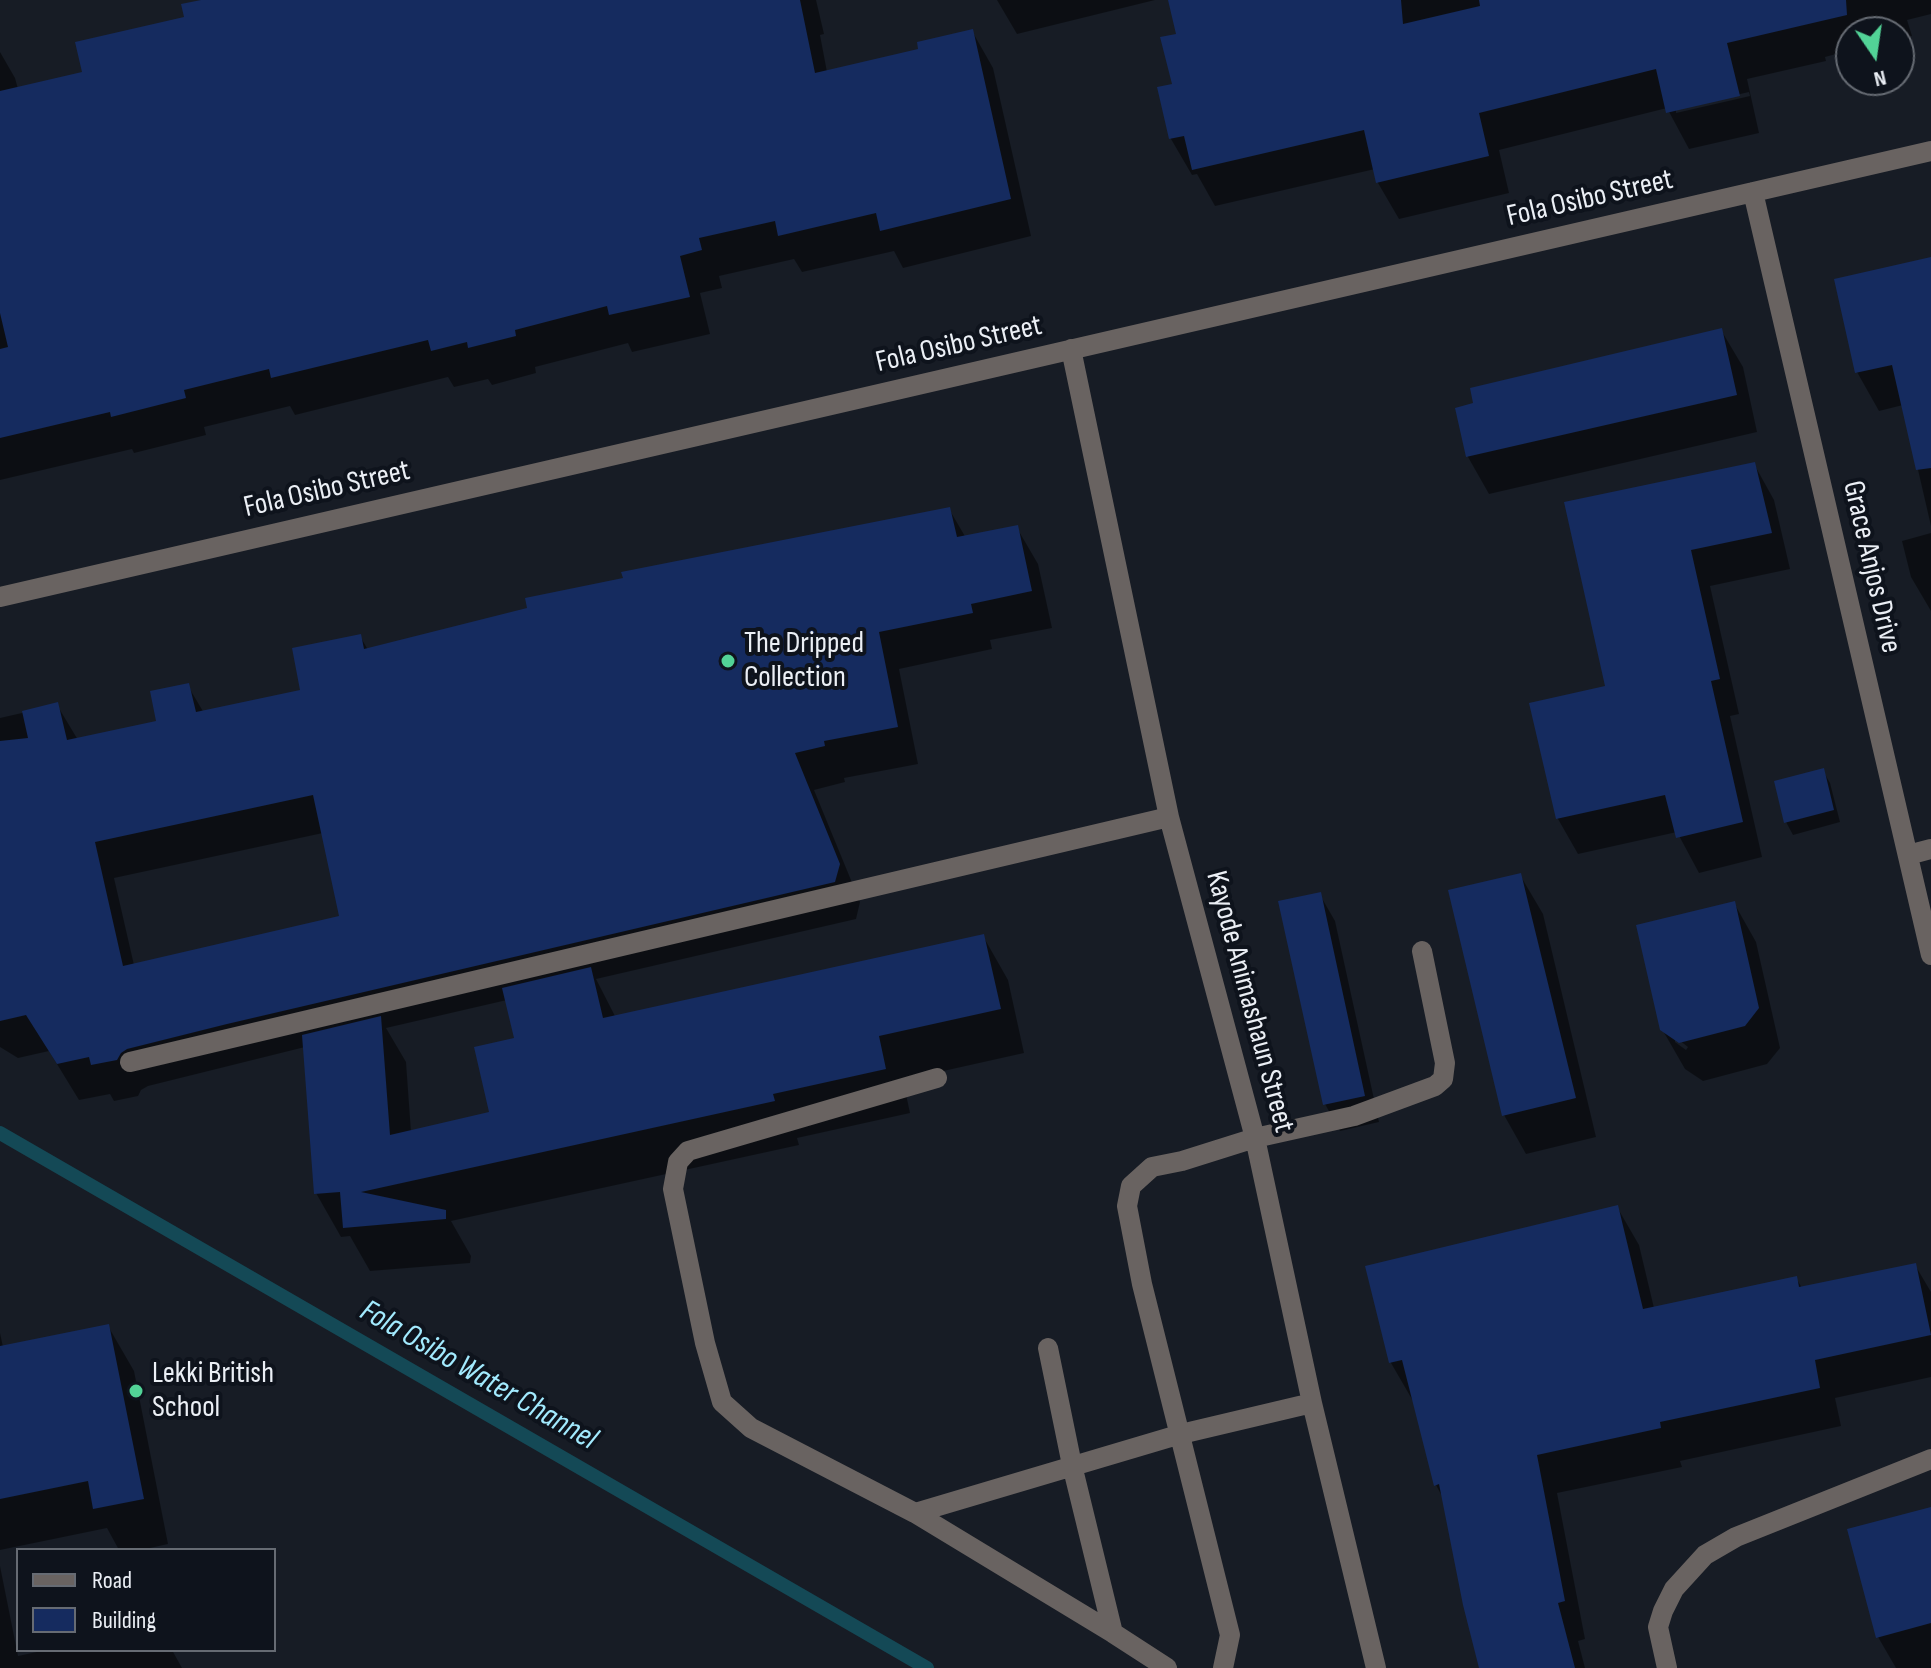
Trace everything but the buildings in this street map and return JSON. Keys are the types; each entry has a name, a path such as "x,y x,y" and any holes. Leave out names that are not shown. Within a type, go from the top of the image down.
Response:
{"street":[{"name":"Fola Osibo Street","path":"0,597 1931,151"},
{"name":"Grace Anjos Drive","path":"1753,192 1931,955"},
{"name":"Kayode Animashaun Street","path":"1071,349 1169,817 1255,1138 1312,1403 1376,1668"},
{"path":"130,1062 1169,817"},
{"path":"1908,855 1931,849"},
{"path":"1223,1668 1230,1635 1142,1284 1127,1206 1131,1186 1152,1167 1255,1138 1354,1116 1426,1090 1443,1079 1445,1063 1422,951"},
{"path":"937,1078 688,1151 678,1162 673,1189 705,1343 722,1402 751,1428 915,1513 1167,1668"},
{"path":"1048,1348 1072,1465 1113,1633"},
{"path":"915,1513 1181,1434 1312,1403"},
{"path":"1667,1668 1658,1627 1663,1611 1674,1589 1705,1555 1736,1537 1931,1459"}],"waterway":[{"name":"Fola Osibo Water Channel","path":"0,1133 927,1668"}],"place":[{"name":"The Dripped Collection","path":"728,661"},
{"name":"Lekki British School","path":"136,1391"}]}
